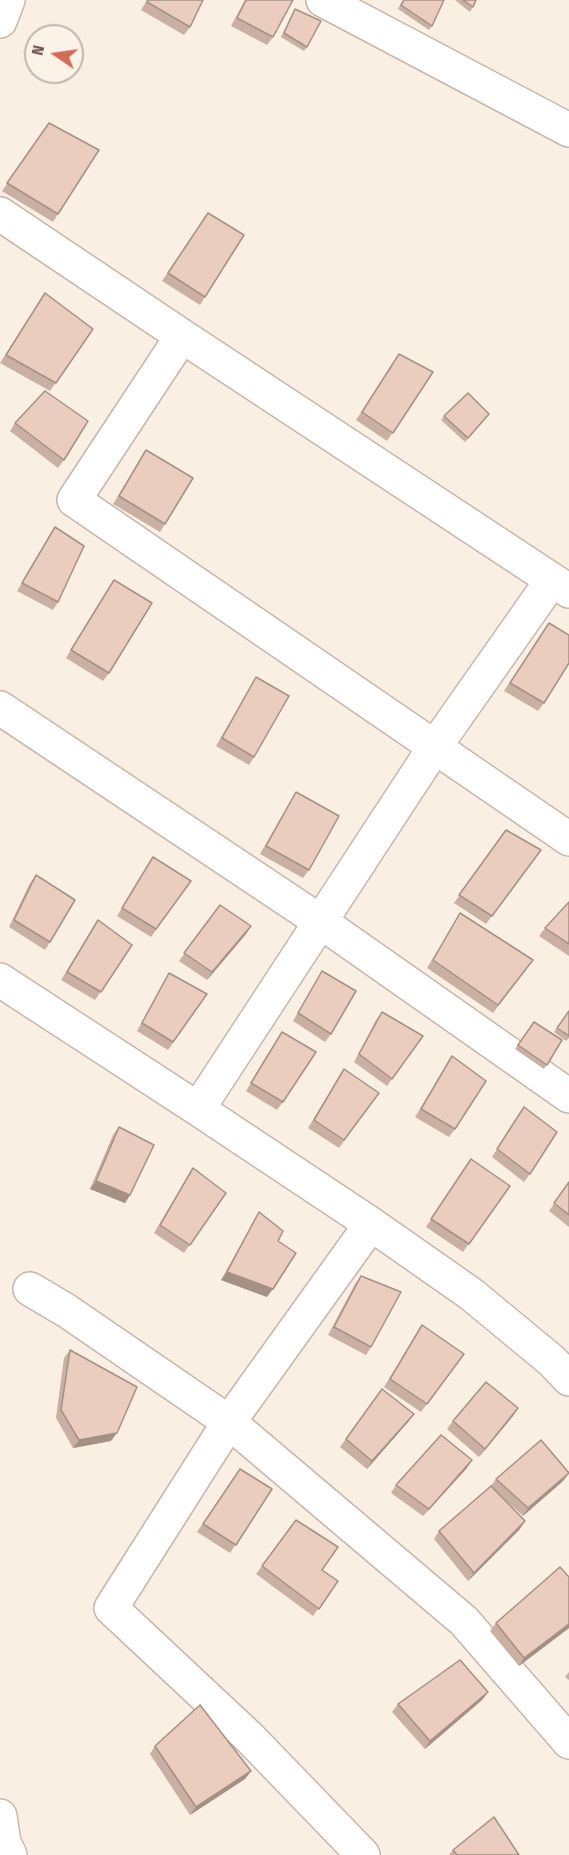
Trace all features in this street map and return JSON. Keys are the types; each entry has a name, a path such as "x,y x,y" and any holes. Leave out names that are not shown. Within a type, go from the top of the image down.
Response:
{"street":[{"path":"0,21 8,0"},
{"path":"323,0 569,130"},
{"path":"0,214 561,585 434,748 198,1109"},
{"path":"182,336 74,500 569,839"},
{"path":"0,708 321,921 569,1096"},
{"path":"0,980 371,1224 471,1294 552,1361 569,1379"},
{"path":"363,1855 251,1739 111,1608 229,1422 371,1224"},
{"path":"30,1289 67,1311 229,1422 464,1621 569,1742"},
{"path":"0,1816 4,1843 10,1855"}],"building":[{"path":"148,0 203,0 190,27 147,2"},
{"path":"246,0 293,0 273,37 237,18"},
{"path":"404,0 444,0 432,26 401,5"},
{"path":"463,0 476,0 473,7"},
{"path":"295,9 321,21 307,47 284,33"},
{"path":"49,123 99,150 58,214 7,183"},
{"path":"208,213 244,235 205,297 168,273"},
{"path":"45,293 93,329 56,383 6,355"},
{"path":"399,354 433,372 393,433 362,412"},
{"path":"45,391 88,421 64,460 15,423"},
{"path":"468,393 489,414 468,438 444,416"},
{"path":"146,450 193,478 165,524 119,496"},
{"path":"55,527 84,546 58,602 22,583"},
{"path":"114,580 152,603 109,673 71,650"},
{"path":"549,623 569,635 569,663 544,703 510,683"},
{"path":"256,677 289,696 254,757 222,738"},
{"path":"296,792 339,816 309,870 266,846"},
{"path":"506,830 541,850 492,916 459,895"},
{"path":"153,857 191,881 156,929 122,908"},
{"path":"36,875 75,900 50,942 14,920"},
{"path":"569,902 569,944 545,928"},
{"path":"220,905 251,926 212,972 184,953"},
{"path":"460,913 533,960 498,1005 433,960"},
{"path":"98,920 132,945 101,992 67,972"},
{"path":"322,971 356,991 331,1034 298,1013"},
{"path":"169,973 207,994 173,1042 142,1023"},
{"path":"569,1011 569,1036 557,1028"},
{"path":"382,1012 423,1036 392,1079 359,1054"},
{"path":"534,1022 562,1040 547,1065 518,1045"},
{"path":"282,1032 316,1052 283,1102 251,1083"},
{"path":"452,1056 486,1081 455,1129 421,1109"},
{"path":"344,1069 379,1093 344,1140 314,1120"},
{"path":"524,1107 557,1132 530,1174 497,1149"},
{"path":"119,1127 154,1145 130,1195 96,1181"},
{"path":"471,1159 510,1186 469,1244 431,1219"},
{"path":"193,1168 226,1193 190,1245 160,1225"},
{"path":"569,1182 569,1215 554,1203"},
{"path":"259,1212 283,1231 278,1241 296,1253 273,1289 227,1272"},
{"path":"361,1276 401,1292 371,1347 334,1327"},
{"path":"422,1325 464,1354 427,1404 390,1379"},
{"path":"70,1350 137,1387 117,1433 79,1440 61,1410"},
{"path":"486,1382 518,1408 485,1449 453,1421"},
{"path":"382,1389 414,1414 372,1461 346,1439"},
{"path":"441,1435 472,1460 429,1509 396,1485"},
{"path":"541,1440 569,1473 528,1508 496,1479"},
{"path":"240,1469 272,1489 236,1545 203,1524"},
{"path":"491,1486 525,1521 474,1573 439,1531"},
{"path":"296,1520 338,1547 322,1570 338,1581 319,1609 262,1566"},
{"path":"560,1567 569,1577 569,1624 524,1658 496,1623"},
{"path":"460,1660 488,1692 430,1741 398,1704"},
{"path":"200,1705 251,1771 196,1807 155,1746"},
{"path":"494,1817 519,1855 457,1855 453,1850"}]}
